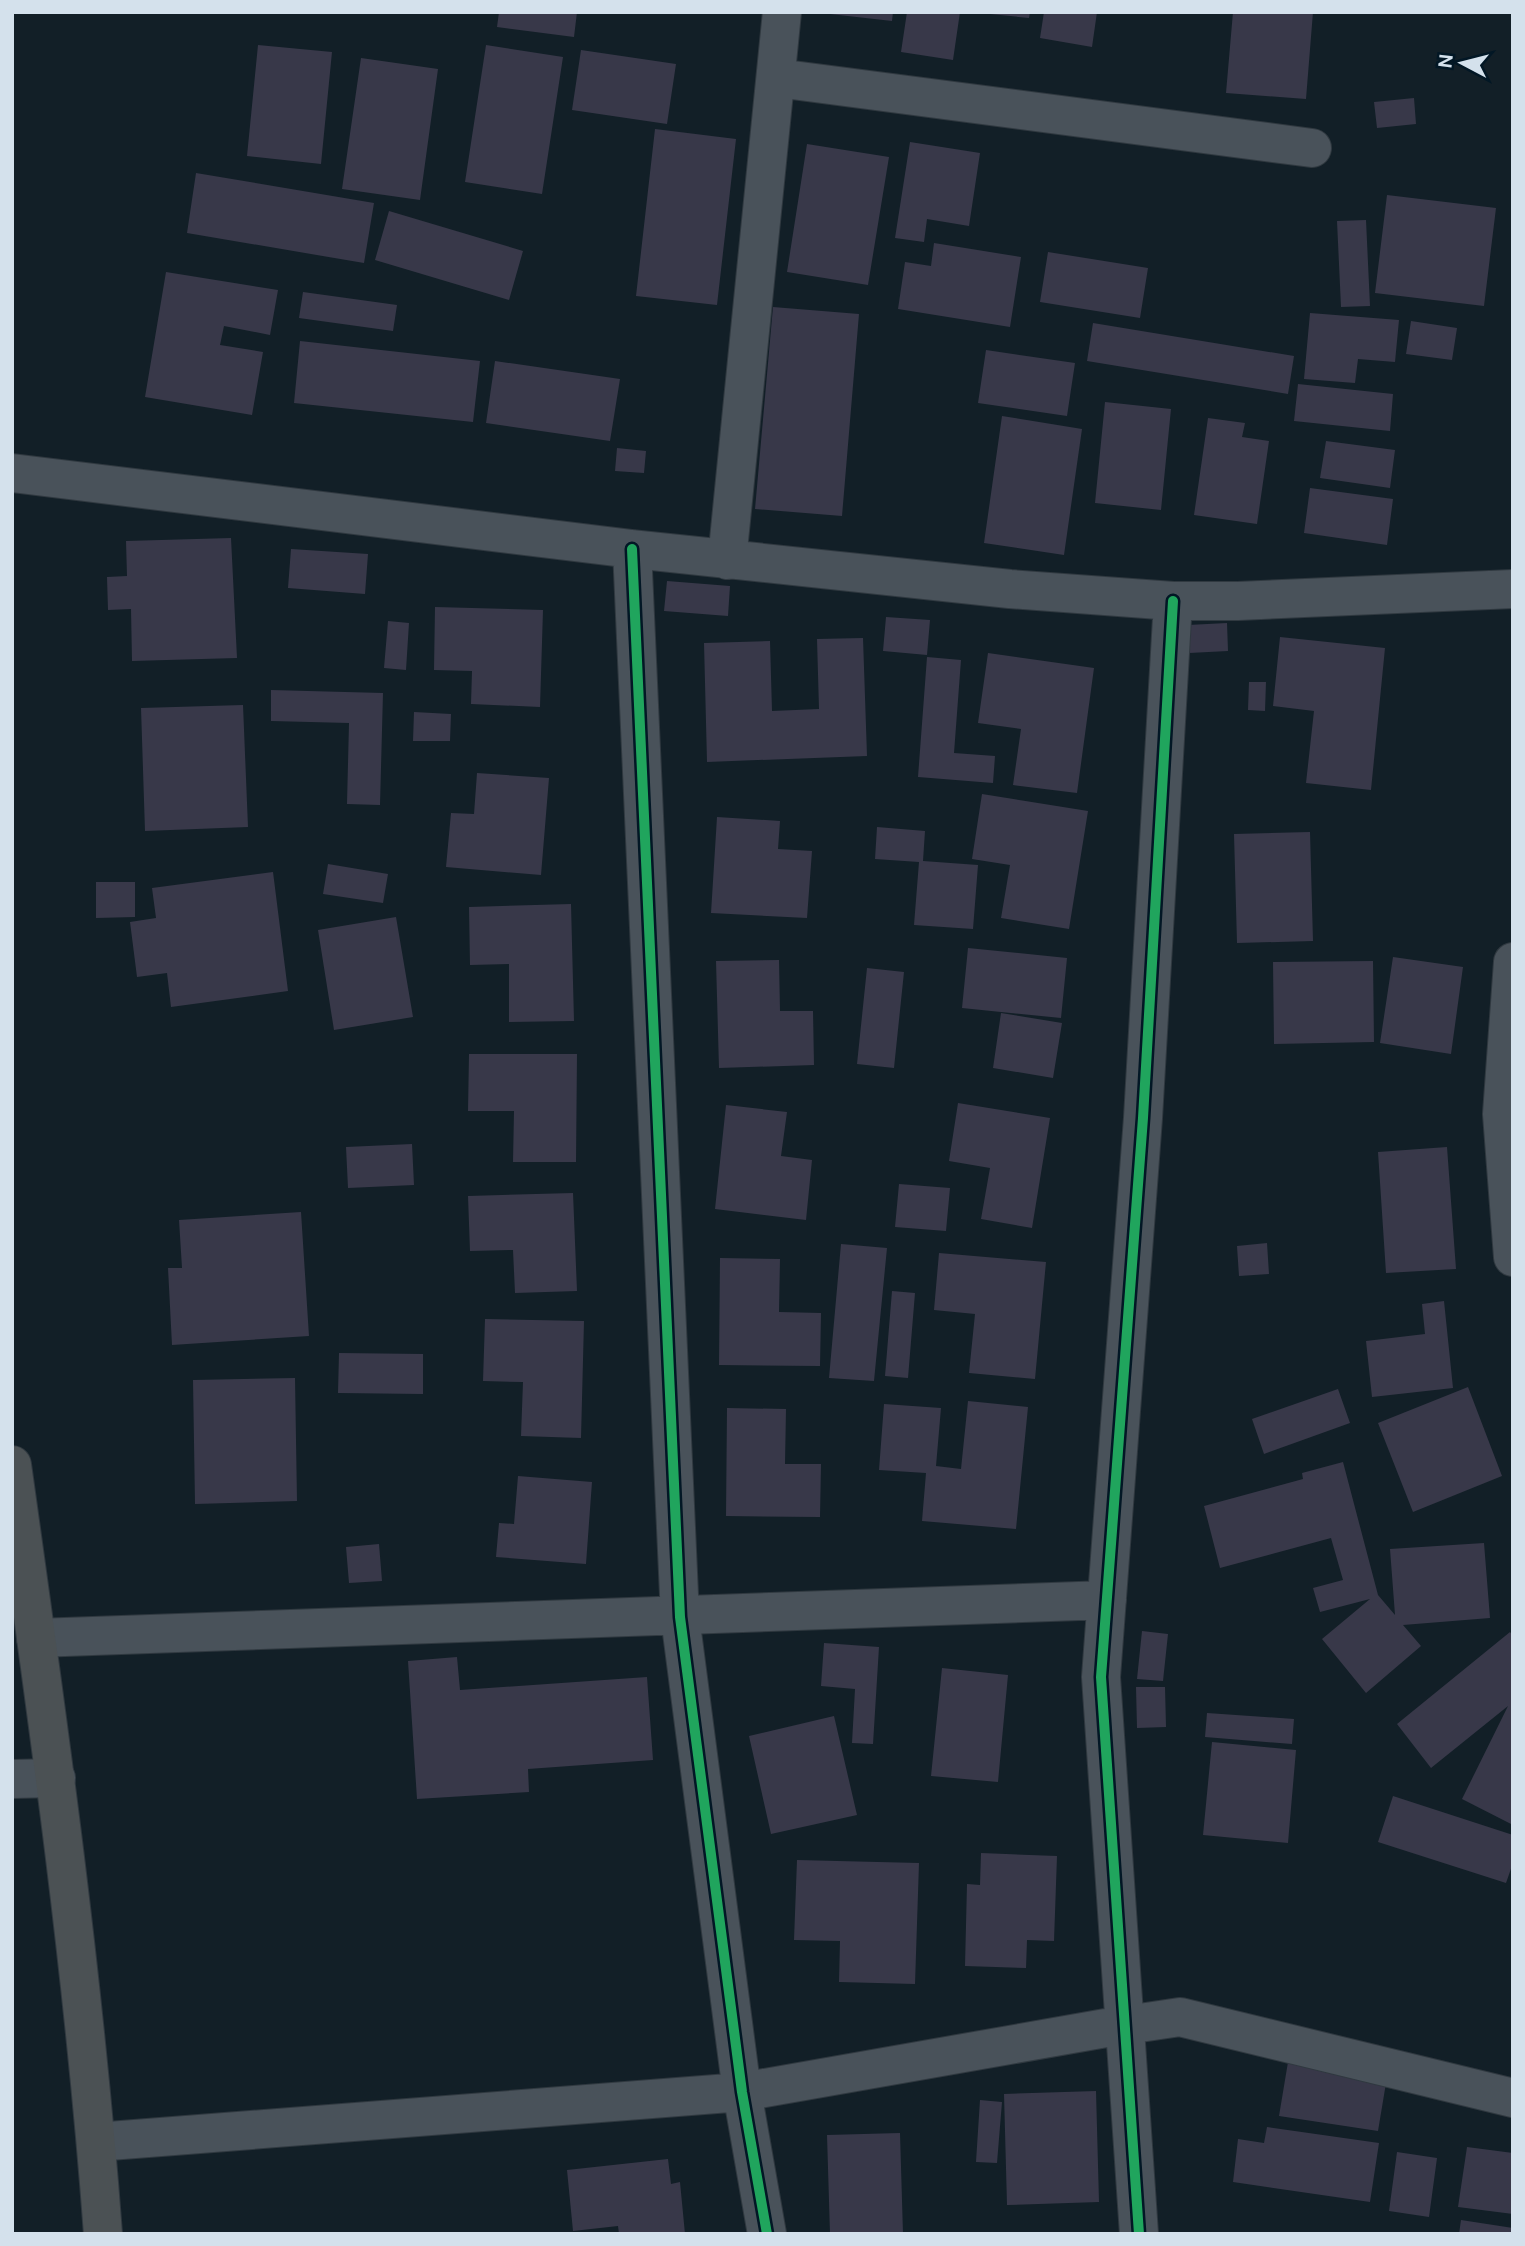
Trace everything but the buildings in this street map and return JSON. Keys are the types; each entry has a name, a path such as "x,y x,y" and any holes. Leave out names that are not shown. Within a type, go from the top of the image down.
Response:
{"main road":[{"path":"12,1465 56,1778 96,2142 103,2234"}],"street":[{"path":"727,559 782,12"},
{"path":"777,78 1312,148"},
{"path":"12,473 632,549 1010,589 1173,601 1238,601 1513,589"},
{"path":"632,549 680,1616 742,2092 767,2234"},
{"path":"1139,2234 1101,1677 1143,1118 1173,601"},
{"path":"1513,962 1502,1114 1513,1257"},
{"path":"36,1638 1107,1600"},
{"path":"12,1779 56,1778"},
{"path":"96,2142 742,2092 1180,2017 1513,2098"}],"cycle path":[{"path":"632,549 680,1617 742,2092 767,2234"},
{"path":"1139,2234 1101,1677 1143,1118 1173,601"}]}
